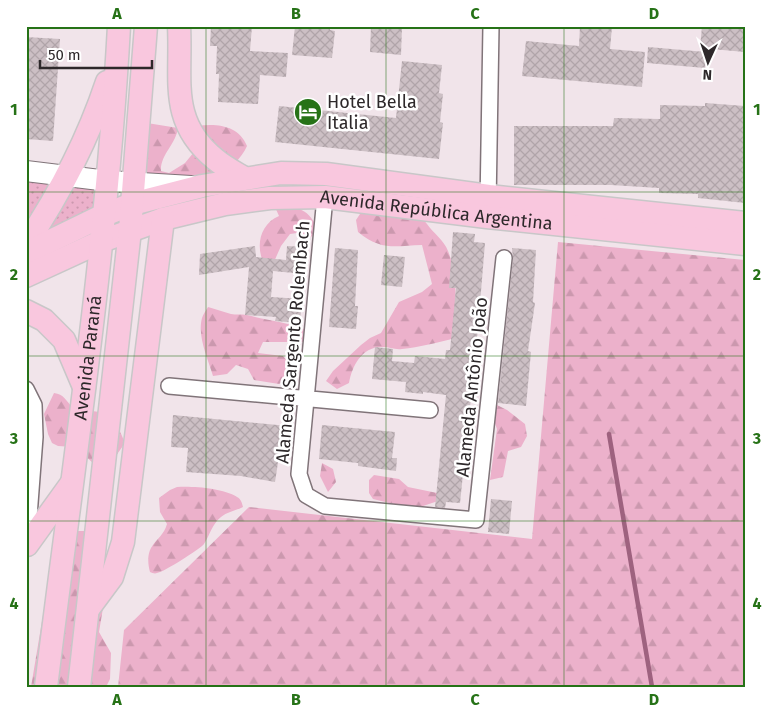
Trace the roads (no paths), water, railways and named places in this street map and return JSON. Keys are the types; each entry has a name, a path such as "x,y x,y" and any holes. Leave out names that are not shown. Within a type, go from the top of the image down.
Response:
{"main road":[{"name":"Avenida Paraná","path":"46,687 102,241 119,26"},
{"name":"Avenida Paraná","path":"79,687 130,230 146,26"},
{"path":"179,26 180,106 186,125 199,143 215,159 244,178"},
{"path":"26,244 67,176 94,119 118,50"},
{"name":"Avenida República Argentina","path":"26,171 108,181 132,193 202,186 281,173 326,174 488,207 745,244"},
{"path":"26,253 104,215 132,193"},
{"name":"Avenida República Argentina","path":"26,276 102,241 163,219 225,204 270,198 325,197 745,223"},
{"path":"88,609 112,577 123,542 163,219"},
{"path":"26,311 44,320 64,340 84,389"},
{"path":"27,545 73,481"}],"street":[{"path":"488,207 491,26"},
{"name":"Alameda Sargento Rolembach","path":"325,197 299,474 306,495 324,506 476,520"},
{"name":"Alameda Antônio João","path":"476,520 504,258"},
{"path":"169,386 430,410"},
{"path":"26,389 34,404 26,554"}],"waterway":[{"path":"609,434 652,687"}],"place":[{"name":"Hotel Bella Italia","path":"308,112"}]}
